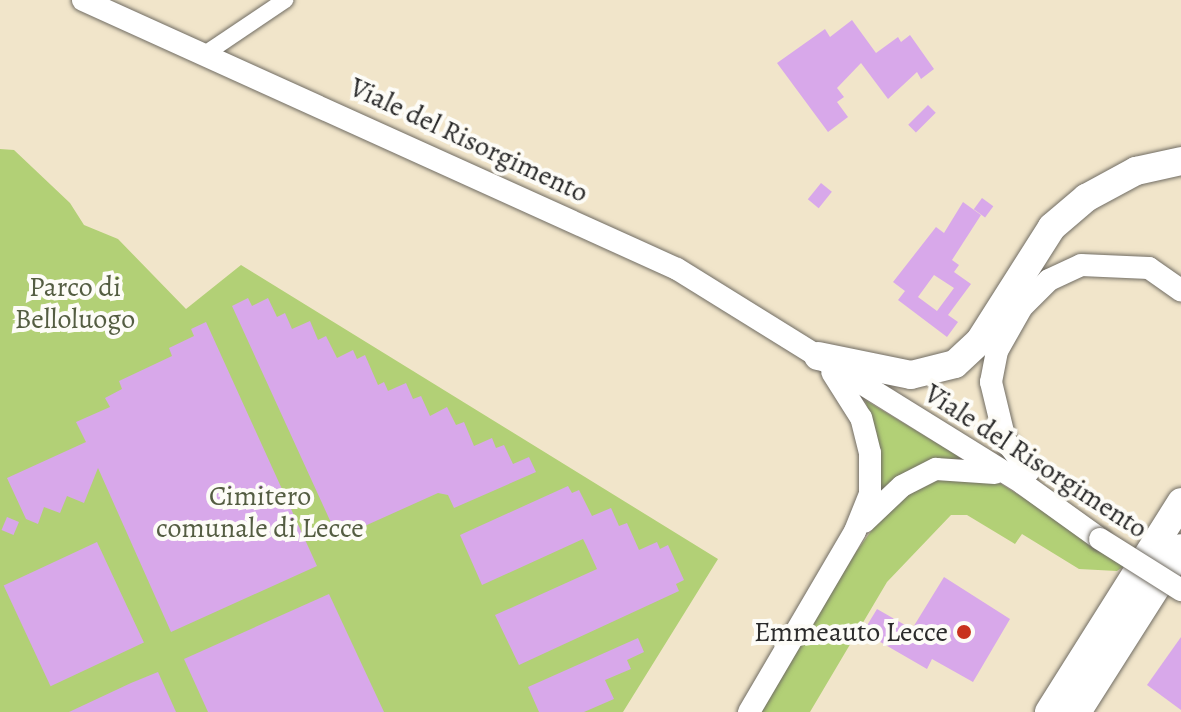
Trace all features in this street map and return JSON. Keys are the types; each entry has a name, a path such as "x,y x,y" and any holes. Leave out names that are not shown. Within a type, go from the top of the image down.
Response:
{"highway":[{"path":"818,356 911,375 955,364 979,342 1052,227 1086,198 1136,171 1181,161"},
{"path":"1077,712 1172,539 1181,502"},
{"path":"1049,712 1172,539"}],"main road":[{"name":"Viale del Risorgimento","path":"83,0 677,269 1025,477 1181,590"},
{"path":"1025,477 1005,440 991,382 997,351 1022,307 1049,280 1081,265 1149,268 1181,290"},
{"path":"749,712 855,531 870,494 870,453 854,400 818,356"},
{"path":"855,531 902,486 936,469 976,468 1025,477"},
{"path":"1172,539 1181,495"},
{"name":"Viale del Risorgimento","path":"1104,533 1181,572"}],"street":[{"path":"205,54 285,0"}],"green space":[{"name":"Cimitero comunale di Lecce","path":"0,149 14,150 70,203 84,225 118,239 186,309 241,265 718,559 623,712 0,712"},
{"path":"865,400 960,457 959,460 878,496 877,434"},
{"path":"977,476 1001,484 1128,563 1117,571 1079,569 1022,534 1015,544 967,515 951,515 887,582 810,712 759,712 856,552 893,501 935,477"}],"building":[{"path":"852,20 876,53 898,37 901,42 910,35 934,69 921,79 917,72 888,99 861,63 837,88 844,97 837,102 848,117 828,132 777,63 825,29 830,37"},
{"path":"928,105 936,113 916,133 908,125"},
{"path":"821,183 832,192 819,208 808,199"},
{"path":"982,198 993,206 985,218 974,209"},
{"path":"963,202 981,215 952,260 959,265 954,272 971,284 948,315 958,322 947,337 898,300 905,291 893,282 936,227 944,233","holes":["934,275 954,288 937,311 918,297"]},
{"path":"248,298 252,306 268,298 277,317 285,313 292,329 310,321 318,340 326,336 337,358 353,350 357,359 365,355 378,385 384,382 388,391 406,383 413,399 421,396 430,416 447,407 456,425 464,422 474,446 492,438 496,448 504,445 513,464 529,457 536,472 454,508 448,495 438,493 338,538 232,306"},
{"path":"206,322 317,566 171,632 98,468 84,503 67,496 60,513 44,507 38,524 26,519 7,478 86,442 76,422 110,407 105,398 122,389 119,381 172,356 169,348 194,336 191,329"},
{"path":"568,486 572,493 579,490 592,516 611,508 619,526 627,523 639,550 657,542 660,549 668,545 684,580 676,584 679,591 519,665 495,615 597,569 583,539 482,585 460,535"},
{"path":"7,517 19,522 13,535 2,530"},
{"path":"97,542 144,643 51,686 4,586"},
{"path":"944,577 1010,619 973,682 932,659 927,669 863,632 877,609 912,629"},
{"path":"329,594 384,712 208,712 184,659"},
{"path":"1181,637 1181,710 1147,685"},
{"path":"638,638 644,652 627,660 631,669 605,680 614,699 584,712 539,712 528,687"},
{"path":"158,672 176,712 69,712 131,683"}],"place":[{"name":"Emmeauto Lecce","path":"964,632"}],"park label":[{"name":"Parco di Belloluogo","path":"75,303"}]}
